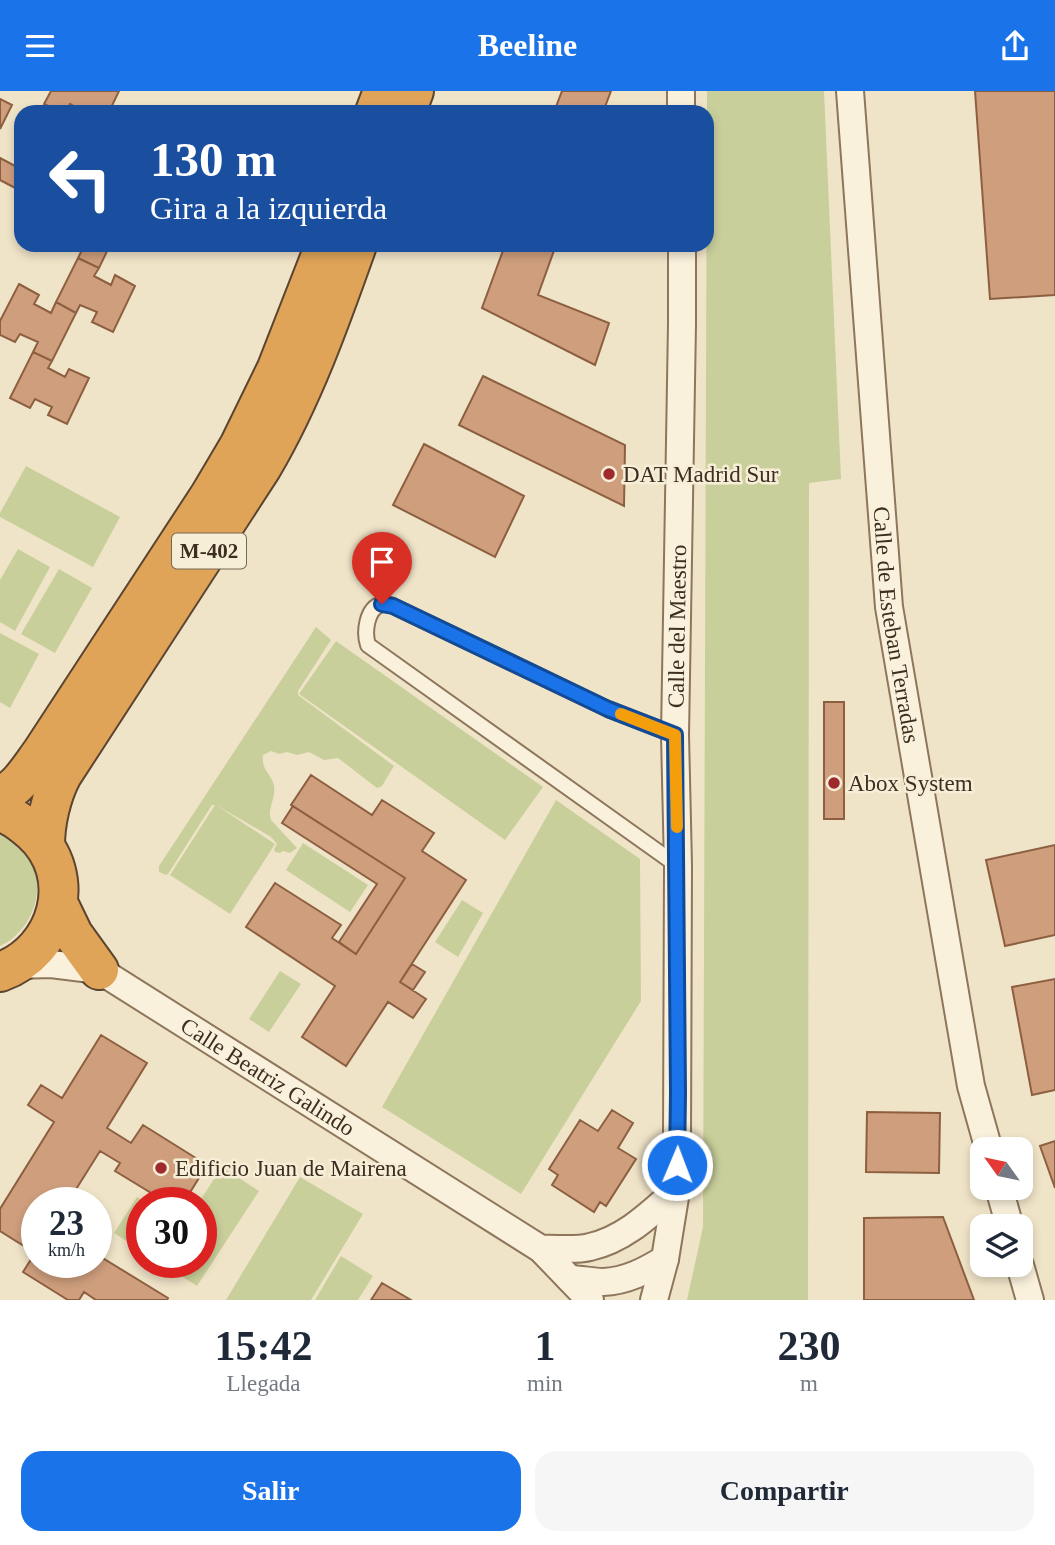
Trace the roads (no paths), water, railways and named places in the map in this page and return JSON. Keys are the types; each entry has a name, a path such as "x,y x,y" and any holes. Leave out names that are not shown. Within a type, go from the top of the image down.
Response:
{"highway":[{"name":"M-402","path":"0,796 24,777 36,760 234,456 277,368 322,252"},
{"name":"M-402","path":"8,968 30,954 45,939 53,885 45,837 51,806 62,775 233,513 283,431 323,338 354,252"},
{"path":"0,812 24,825 39,839 53,885 73,935 99,970"}],"street":[{"name":"Calle de Esteban Terradas","path":"850,91 889,607 971,1086 985,1137"},
{"name":"Calle del Maestro","path":"654,1300 665,1259 676,1191 678,866 675,735 682,252"},
{"name":"Calle Beatriz Galindo","path":"8,968 51,964 99,970 545,1249 584,1287 613,1300"},
{"path":"545,1249 587,1248 613,1240 635,1226 676,1191"},
{"path":"584,1287 625,1279 665,1259"},
{"path":"1023,1277 1030,1300"}],"lane":[{"path":"675,735 608,709 393,606 378,606 365,629 368,645 678,866"}],"place":[{"name":"DAT Madrid Sur","path":"609,474"},
{"name":"Abox System","path":"834,783"},
{"name":"Edificio Juan de Mairena","path":"161,1168"}]}
